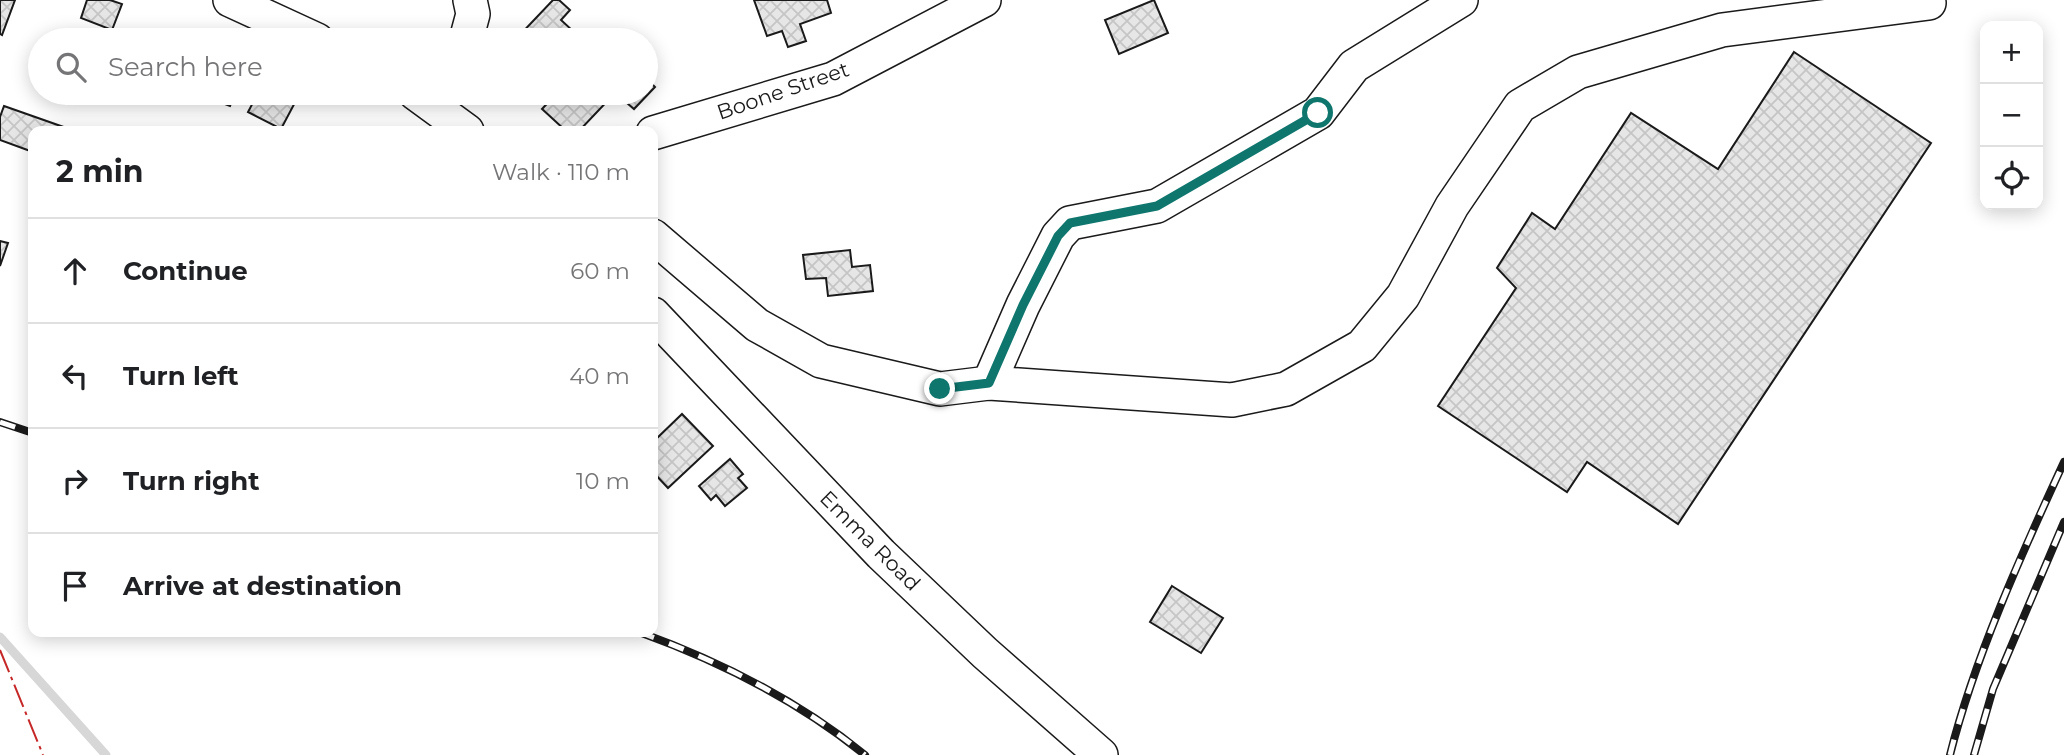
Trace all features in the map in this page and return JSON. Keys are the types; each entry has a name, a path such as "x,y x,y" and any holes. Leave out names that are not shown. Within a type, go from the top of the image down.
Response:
{"street":[{"path":"230,0 291,28"},
{"path":"469,28 473,14 470,0"},
{"name":"Boone Street","path":"658,132 833,79 984,0"},
{"path":"989,383 1034,282 1058,236 1070,223 1157,206 1318,113 1354,66 1461,0"},
{"path":"658,240 757,325 821,361 940,389 989,383 1233,400 1286,389 1362,346 1404,296 1452,206 1520,106 1578,72 1722,30 1929,3"},
{"path":"436,105 461,126"},
{"name":"Emma Road","path":"658,319 881,555 985,653 1101,755"}],"building":[{"path":"0,0 15,0 2,35 0,34"},
{"path":"87,0 110,0 122,4 113,28 81,18"},
{"path":"553,0 559,0 570,10 561,20 570,28 526,28"},
{"path":"754,0 827,0 831,13 800,24 806,41 788,47 782,31 767,36"},
{"path":"1154,0 1168,33 1119,54 1105,20"},
{"path":"1794,52 1931,143 1678,524 1587,462 1567,492 1438,406 1516,288 1497,268 1532,213 1555,229 1631,113 1718,169"},
{"path":"252,105 294,105 283,126 275,126 248,112"},
{"path":"546,105 604,105 584,126 561,126 542,109"},
{"path":"4,106 61,126 28,126 28,150 0,140 0,117"},
{"path":"0,241 8,243 0,266"},
{"path":"850,250 852,267 870,265 873,291 828,296 826,278 806,279 803,255"},
{"path":"682,414 713,446 668,488 658,477 658,437"},
{"path":"730,459 743,474 738,478 747,488 725,506 716,495 711,500 699,486"},
{"path":"1172,586 1223,618 1201,653 1150,622"}],"waterway":[{"path":"0,637 106,755"}],"railway":[{"path":"0,422 28,431"},
{"path":"1950,755 1986,644 2064,462"},
{"path":"1974,755 1993,689 2064,522"},
{"path":"653,637 728,669 786,700 840,735 865,755"}],"power":[{"path":"0,650 43,755"}],"route":[{"path":"940,389 989,383 1023,305 1058,236 1070,223 1157,206 1318,113"}]}
